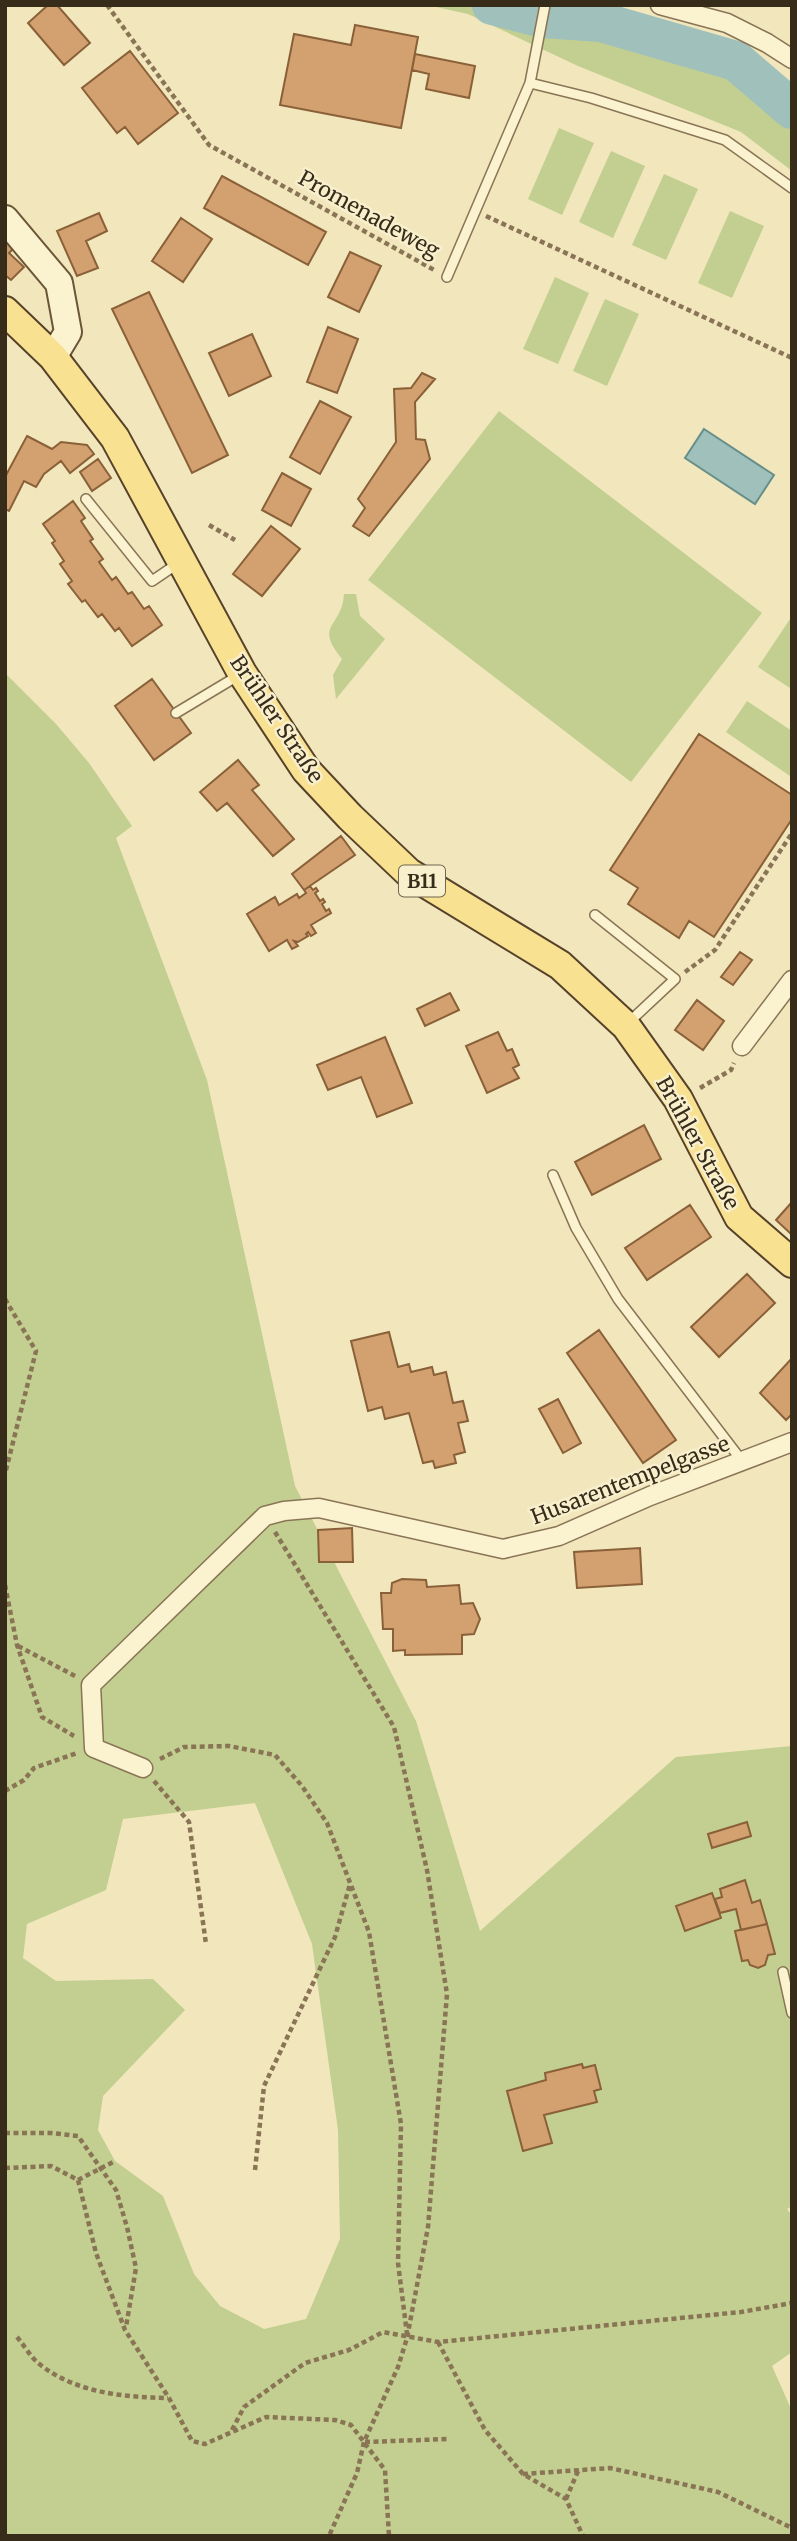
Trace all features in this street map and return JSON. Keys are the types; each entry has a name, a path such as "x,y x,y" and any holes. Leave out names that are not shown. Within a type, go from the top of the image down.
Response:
{"main road":[{"name":"B11","path":"5,311 53,357"},
{"name":"Brühler Straße","path":"53,357 115,438 242,673 306,770 350,817 409,873 560,965 626,1026 678,1100 739,1217 792,1263"}],"street":[{"path":"660,5 727,23 792,59"},
{"path":"727,23 734,5"},
{"path":"5,219 59,283 68,332 53,357"},
{"path":"742,1046 792,980"},
{"name":"Husarentempelgasse","path":"265,1516 284,1511 319,1508 503,1549 559,1536 650,1496 792,1442"},
{"path":"143,1768 94,1748 91,1685 265,1516"}],"lane":[{"name":"Promenadeweg","path":"447,277 530,83 545,5"},
{"path":"530,83 591,98 725,140 792,188"},
{"path":"86,499 152,581 183,561"},
{"path":"176,713 242,673"},
{"path":"595,915 675,979 626,1026"},
{"path":"553,1175 576,1228 618,1299 742,1461"},
{"path":"783,1972 792,2013"}],"path":[{"name":"Promenadeweg","path":"107,5 209,145 447,277"},
{"path":"475,211 792,358"},
{"path":"209,525 235,540"},
{"path":"675,979 715,950 792,833"},
{"path":"699,1088 730,1070 742,1046"},
{"path":"5,1300 36,1351 5,1474"},
{"path":"265,1516 394,1727 427,1870 447,1994 428,2227 407,2338 398,2367 364,2442 358,2473 328,2536"},
{"path":"5,1585 17,1645 42,1717 94,1748"},
{"path":"17,1645 91,1685"},
{"path":"206,1944 189,1822 143,1768 184,1747 229,1746 275,1755 302,1786 327,1823 369,1932 401,2124 398,2263 407,2338"},
{"path":"5,1791 24,1780 34,1768 94,1748"},
{"path":"256,2171 264,2086 335,1937 350,1883"},
{"path":"5,2133 78,2136 116,2190 136,2268 125,2330"},
{"path":"78,2180 115,2161"},
{"path":"5,2168 51,2166 78,2180 96,2253 125,2330 169,2398 192,2441 205,2444 266,2417 335,2420 351,2425 385,2470 389,2536"},
{"path":"232,2431 244,2407 305,2363 349,2350 383,2332 438,2342 741,2312 792,2303"},
{"path":"17,2337 38,2362 86,2388 127,2397 169,2398"},
{"path":"438,2342 485,2430 523,2474 566,2499 583,2536"},
{"path":"364,2442 447,2439"},
{"path":"523,2474 610,2468 718,2492 792,2528"},
{"path":"566,2499 579,2470"}],"green space":[{"path":"427,5 610,5 765,60 792,86 792,171 741,132 578,66 468,14"},
{"path":"559,128 594,143 562,215 528,199"},
{"path":"611,151 645,166 613,238 579,222"},
{"path":"664,174 698,189 666,260 632,245"},
{"path":"730,211 764,226 732,298 698,283"},
{"path":"555,277 589,293 558,364 523,349"},
{"path":"605,299 639,314 607,386 573,371"},
{"path":"499,411 762,613 631,782 368,580"},
{"path":"344,594 356,594 360,616 385,639 336,699 333,675 342,659 334,648 329,632 339,614"},
{"path":"792,616 792,685 790,688 758,667"},
{"path":"5,673 56,724 89,763 132,826 116,838 207,1080 295,1486 416,1721 480,1931 676,1757 792,1746 792,2206 787,2209 792,2216 792,2352 772,2366 792,2411 792,2536 5,2536","holes":["255,1803 312,1944 338,2130 340,2239 306,2319 264,2329 220,2306 194,2274 163,2196 115,2161 98,2130 103,2096 185,2010 153,1979 56,1981 23,1958 27,1924 106,1890 123,1819"]},
{"path":"747,701 792,731 790,776 726,732"}],"water":[{"path":"704,429 774,475 755,504 685,458"}],"building":[{"path":"48,5 57,5 90,43 64,65 28,23"},
{"path":"355,25 418,37 401,128 280,105 294,34 351,45"},
{"path":"130,51 178,113 138,144 125,127 117,133 82,88"},
{"path":"415,54 475,66 469,98 426,89 429,74 412,70"},
{"path":"222,176 326,232 308,265 204,208"},
{"path":"99,213 107,231 86,241 98,268 77,276 57,231"},
{"path":"181,218 212,239 183,282 152,261"},
{"path":"5,240 14,248 9,253 24,267 11,280 5,275"},
{"path":"350,252 381,266 359,312 328,297"},
{"path":"149,292 228,455 192,473 112,309"},
{"path":"328,327 358,339 337,393 307,382"},
{"path":"252,334 271,376 229,396 209,353"},
{"path":"422,373 435,379 415,402 416,439 425,440 430,459 369,536 353,526 365,508 358,499 396,442 394,389 411,388"},
{"path":"320,401 351,417 320,474 290,457"},
{"path":"27,436 52,449 61,442 87,445 94,454 70,473 61,461 44,474 36,487 24,481 9,511 5,509 5,477"},
{"path":"98,459 111,478 92,491 80,472"},
{"path":"282,473 311,489 291,526 262,510"},
{"path":"73,501 85,518 81,521 93,539 90,541 103,559 99,562 112,580 116,577 128,594 132,592 144,609 149,606 162,625 132,646 119,628 115,631 102,614 98,617 68,584 72,581 60,564 64,561 43,524"},
{"path":"271,526 300,549 262,596 233,574"},
{"path":"152,679 191,733 154,760 115,706"},
{"path":"699,734 792,795 792,819 714,937 689,921 679,938 628,904 638,888 610,870"},
{"path":"238,760 259,785 252,790 294,839 273,856 227,803 217,811 200,792"},
{"path":"341,836 355,855 304,890 292,874"},
{"path":"310,886 313,890 316,888 318,891 315,893 320,901 323,899 325,902 322,904 326,911 329,909 331,913 311,925 316,933 311,936 308,932 308,936 298,942 294,941 298,946 292,949 287,940 269,951 247,914 275,897 279,905 297,894 299,898"},
{"path":"740,952 752,960 733,985 721,977"},
{"path":"450,993 459,1010 425,1026 417,1009"},
{"path":"697,1000 724,1021 703,1050 675,1030"},
{"path":"498,1032 507,1051 512,1049 519,1065 513,1068 519,1078 487,1093 466,1046"},
{"path":"385,1037 412,1103 377,1117 361,1077 328,1090 317,1065"},
{"path":"644,1125 661,1159 592,1195 575,1162"},
{"path":"792,1202 792,1235 776,1220"},
{"path":"690,1205 711,1237 647,1280 625,1248"},
{"path":"747,1274 775,1303 719,1357 691,1327"},
{"path":"599,1330 676,1440 643,1463 567,1353"},
{"path":"389,1332 398,1367 409,1364 411,1372 432,1367 434,1375 446,1372 453,1403 463,1401 468,1421 458,1423 465,1452 454,1455 456,1463 435,1468 433,1461 423,1463 409,1413 385,1419 382,1407 368,1411 351,1341"},
{"path":"792,1358 792,1414 786,1420 760,1393"},
{"path":"558,1399 581,1443 563,1453 539,1409"},
{"path":"352,1528 353,1562 319,1562 318,1530"},
{"path":"640,1548 642,1584 577,1588 574,1552"},
{"path":"402,1579 426,1580 427,1587 459,1585 461,1604 473,1603 480,1619 474,1634 462,1635 462,1654 405,1655 405,1650 393,1651 393,1629 383,1629 381,1593 391,1593 392,1583"},
{"path":"747,1822 751,1836 712,1848 708,1834"},
{"path":"745,1880 752,1903 760,1900 767,1924 741,1930 736,1909 720,1913 715,1899 722,1897 720,1889"},
{"path":"712,1893 721,1918 685,1931 676,1906"},
{"path":"767,1924 775,1954 768,1955 765,1965 758,1968 750,1965 748,1960 742,1961 735,1931"},
{"path":"582,2064 583,2068 595,2065 601,2089 594,2091 597,2102 544,2115 552,2143 523,2151 507,2091 546,2080 545,2073"}],"waterway":[{"path":"492,5 542,18 601,22 736,61 792,109"}]}
